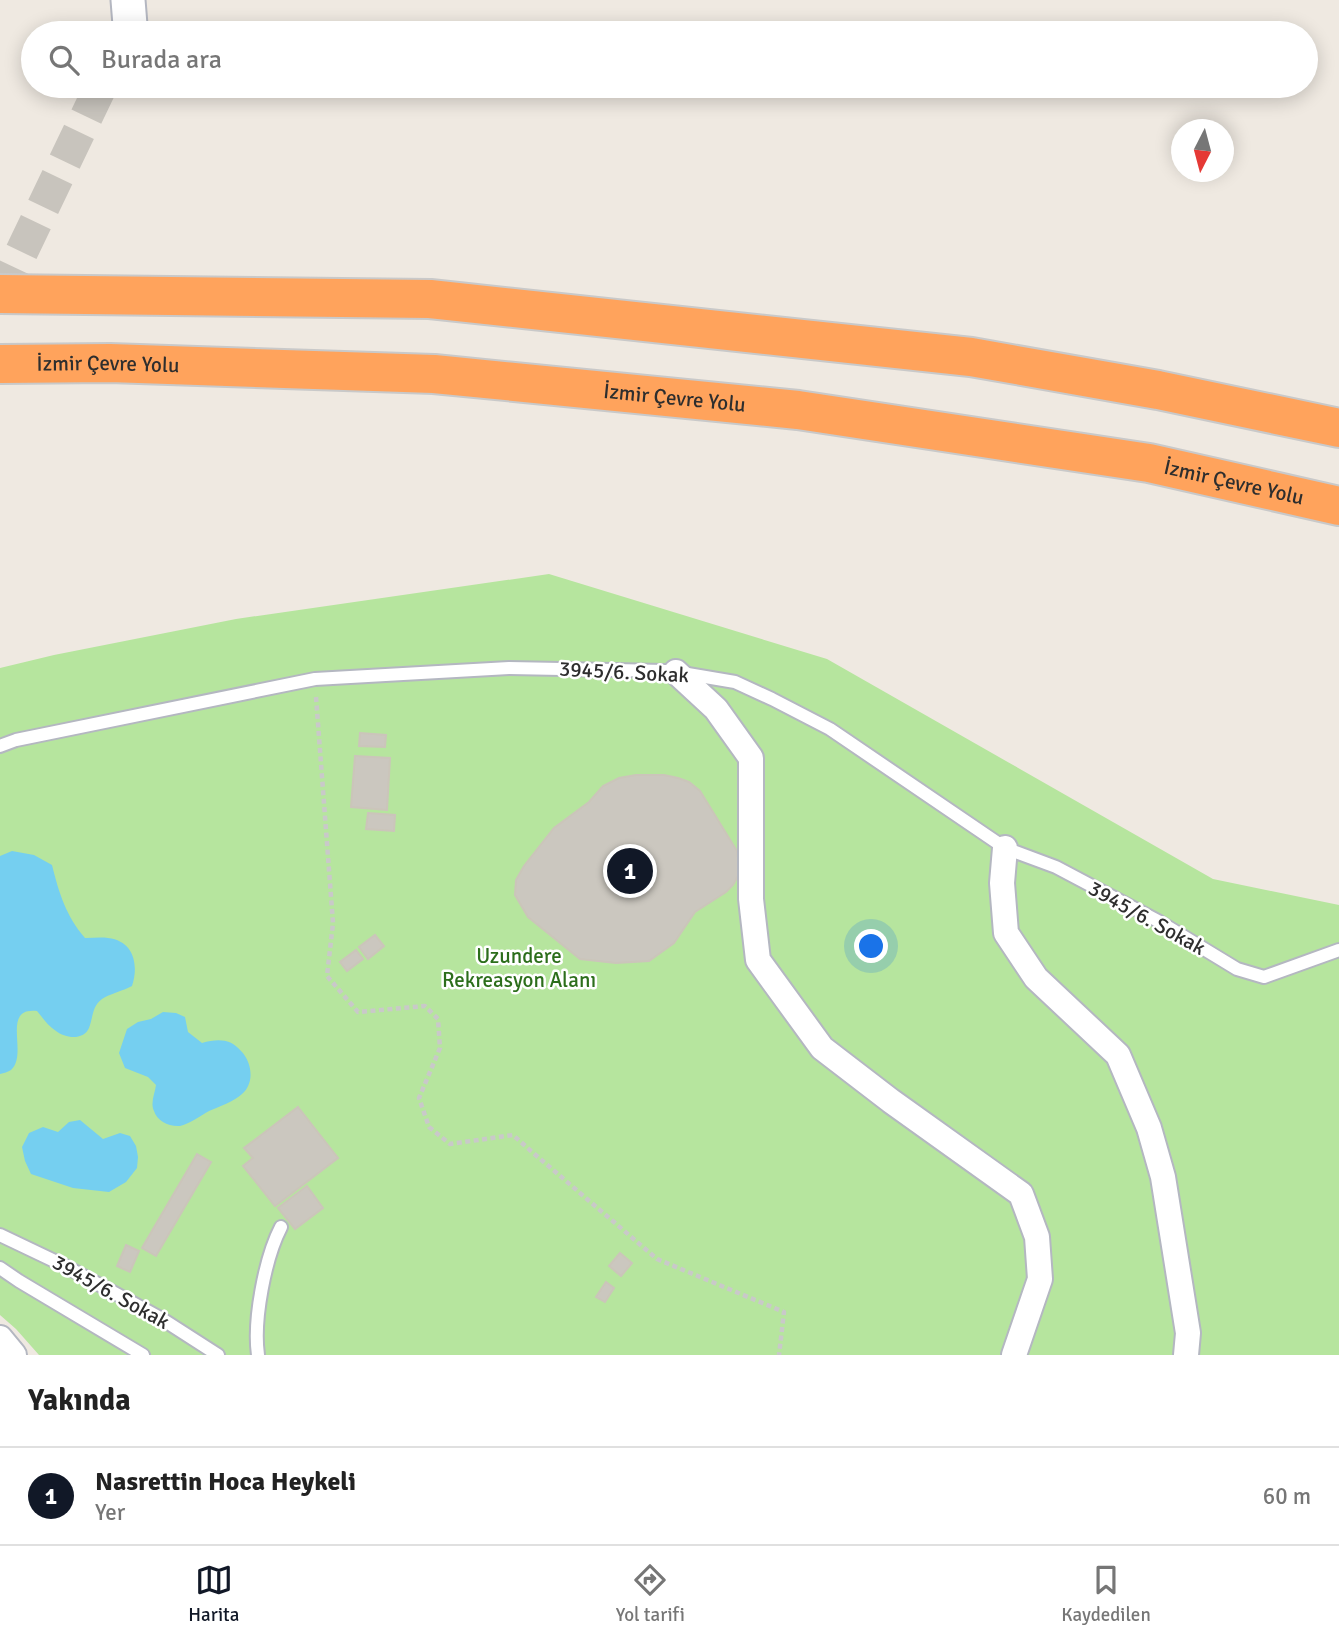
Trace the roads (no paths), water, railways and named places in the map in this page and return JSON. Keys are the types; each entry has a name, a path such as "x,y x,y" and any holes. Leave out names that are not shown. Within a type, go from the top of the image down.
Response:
{"highway":[{"path":"0,294 430,299 971,357 1158,390 1339,428"},
{"name":"İzmir Çevre Yolu","path":"0,364 110,363 433,374 798,410 1149,463 1339,506"}],"street":[{"path":"676,672 716,709 751,758 751,899 758,960 822,1048 1021,1194 1037,1237 1040,1279 1014,1355"},
{"path":"1005,848 1002,883 1006,933 1036,978 1118,1055 1149,1128 1163,1177 1188,1334 1186,1355"},
{"path":"0,1338 14,1355"}],"lane":[{"name":"3945/6. Sokak","path":"0,746 16,740 315,679 509,668 676,672 734,682 830,729 1005,848 1056,867 1158,921 1237,970 1264,977 1339,950"},
{"path":"258,1355 257,1334 262,1289 273,1242 281,1227"},
{"name":"3945/6. Sokak","path":"0,1235 65,1266 162,1319 218,1355"},
{"name":"3945/6. Sokak","path":"0,1268 143,1355"}],"water":[{"path":"12,851 34,855 52,865 64,904 78,930 85,938 108,938 124,944 132,955 135,970 132,986 102,999 95,1009 89,1028 78,1037 69,1037 50,1027 37,1011 26,1012 20,1016 17,1024 16,1063 11,1070 0,1074 0,856"},
{"path":"163,1012 185,1017 188,1032 202,1043 218,1040 237,1047 250,1067 249,1084 239,1097 180,1126 168,1124 158,1118 152,1105 156,1085 148,1077 125,1068 119,1053 127,1029"},
{"path":"80,1120 103,1139 120,1133 130,1136 136,1146 137,1168 126,1182 109,1192 73,1188 31,1174 25,1161 22,1147 29,1133 43,1127 58,1132 69,1122"}],"tunnel":[{"path":"0,297 95,98"}],"place":[{"name":"Nasrettin Hoca Heykeli","path":"630,871"}],"park label":[{"name":"Uzundere Rekreasyon Alanı","path":"519,968"}]}
